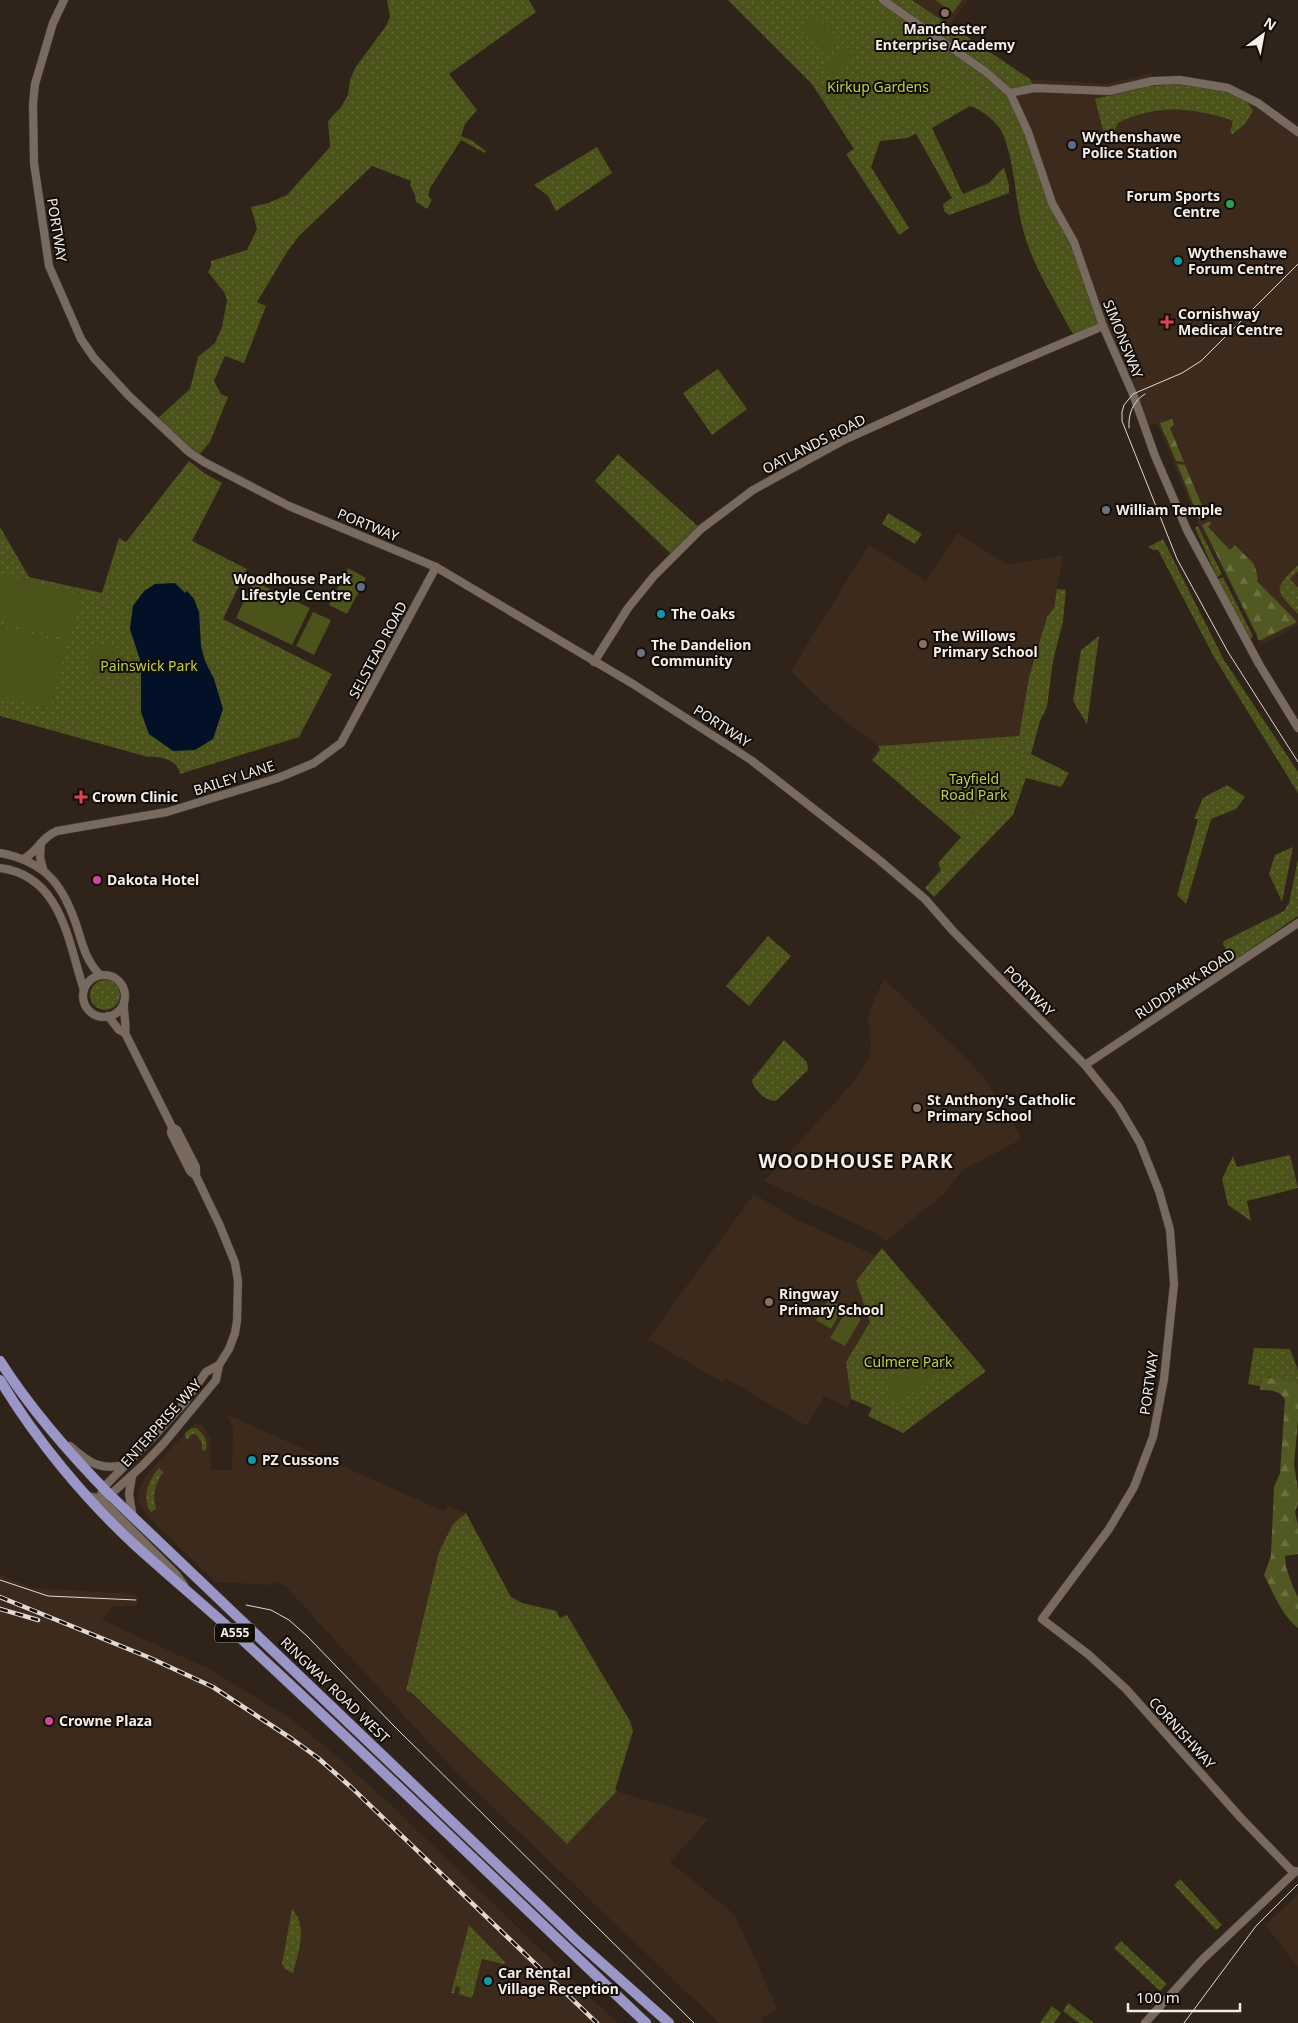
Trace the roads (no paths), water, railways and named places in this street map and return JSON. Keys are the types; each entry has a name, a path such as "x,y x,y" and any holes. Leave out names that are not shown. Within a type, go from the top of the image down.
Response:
{"highway":[{"name":"RINGWAY ROAD WEST","path":"0,1360 20,1393 38,1416 105,1494 133,1518 578,1942 669,2023"},
{"name":"RINGWAY ROAD WEST","path":"0,1380 28,1422 86,1496 135,1545 190,1592 310,1702 646,2023"}],"street":[{"name":"PORTWAY","path":"64,0 53,23 35,84 32,143 49,266 81,339 94,358 129,396 189,452 204,462 289,506 436,567 690,720 751,760 878,859 925,900 977,956 1085,1065 1118,1106 1140,1143 1159,1191 1170,1230 1174,1284 1163,1384 1157,1419 1148,1453 1134,1487 1114,1521 1042,1619"},
{"name":"SIMONSWAY","path":"883,0 986,72 1010,93 1028,132 1052,203 1074,242 1103,326 1133,394 1155,456 1187,530 1259,664 1298,728"},
{"path":"1010,93 1034,88 1109,92 1153,81 1180,80 1228,88 1258,103 1298,132"},
{"name":"OATLANDS ROAD","path":"594,662 628,608 654,576 701,529 753,490 844,440 990,374 1103,326"},
{"name":"SELSTEAD ROAD","path":"341,743 436,567"},
{"name":"BAILEY LANE","path":"23,859 32,853 47,835 167,812 278,778 314,763 341,743"},
{"path":"41,842 40,857 42,869"},
{"path":"0,853 23,859 42,869 63,892 70,906 89,962 100,975 90,980 84,990"},
{"name":"ENTERPRISE WAY","path":"0,868 13,871 33,880 49,896 57,907 71,943 84,990 84,1000 90,1011 101,1017 108,1016 119,1030 125,1033"},
{"name":"RUDDPARK ROAD","path":"1085,1065 1298,923"},
{"name":"ENTERPRISE WAY","path":"100,975 113,976 119,980 124,990 123,1012 126,1026 125,1033 172,1127 171,1133 190,1171 196,1176 230,1248 238,1281 237,1321 229,1349 219,1365 216,1380 164,1443 132,1475 105,1494"},
{"path":"108,1016 115,1014 124,1003"},
{"name":"ENTERPRISE WAY","path":"105,1494 128,1463 185,1402 206,1372 219,1365"},
{"path":"38,1416 85,1460 92,1464 110,1468 128,1463"},
{"path":"132,1475 128,1494 133,1518"},
{"path":"86,1496 105,1494 108,1507 176,1574 190,1592"},
{"name":"CORNISHWAY","path":"1042,1619 1089,1655 1126,1689 1240,1817 1296,1871"},
{"path":"1145,2023 1202,1960 1296,1871"}],"water":[{"path":"175,583 185,593 187,591 194,599 199,612 201,646 223,709 213,739 195,750 173,751 149,734 141,712 141,663 130,629 133,606 144,591 155,584"}],"tram line":[{"path":"1298,264 1201,361 1182,373 1133,394 1124,405 1122,412 1122,421 1177,559 1228,652 1298,762"},
{"path":"1129,428 1132,408 1137,400 1145,394"},
{"path":"0,1580 48,1596 136,1600"},
{"path":"246,1605 271,1610 289,1620 307,1636 394,1726 694,2023"},
{"path":"1184,2023 1256,1926 1298,1884"}],"railway":[{"path":"0,1597 148,1657 213,1687 292,1739 318,1758 352,1788 597,2023"},
{"path":"0,1609 38,1620"}],"place":[{"name":"Manchester Enterprise Academy","path":"945,13"},
{"name":"Wythenshawe Police Station","path":"1072,145"},
{"name":"Forum Sports Centre","path":"1230,204"},
{"name":"Wythenshawe Forum Centre","path":"1178,261"},
{"name":"Cornishway Medical Centre","path":"1167,322"},
{"name":"William Temple","path":"1106,510"},
{"name":"Woodhouse Park Lifestyle Centre","path":"361,587"},
{"name":"The Oaks","path":"661,614"},
{"name":"The Willows Primary School","path":"923,644"},
{"name":"The Dandelion Community","path":"641,653"},
{"name":"Crown Clinic","path":"81,797"},
{"name":"Dakota Hotel","path":"97,880"},
{"name":"St Anthony's Catholic Primary School","path":"917,1108"},
{"name":"Ringway Primary School","path":"769,1302"},
{"name":"PZ Cussons","path":"252,1460"},
{"name":"Crowne Plaza","path":"49,1721"},
{"name":"Car Rental Village Reception","path":"488,1981"}],"district":[{"name":"WOODHOUSE PARK","path":"856,1161"}],"park label":[{"name":"Kirkup Gardens","path":"878,87"},
{"name":"Painswick Park","path":"149,666"},
{"name":"Tayfield Road Park","path":"974,788"},
{"name":"Culmere Park","path":"908,1362"}]}
